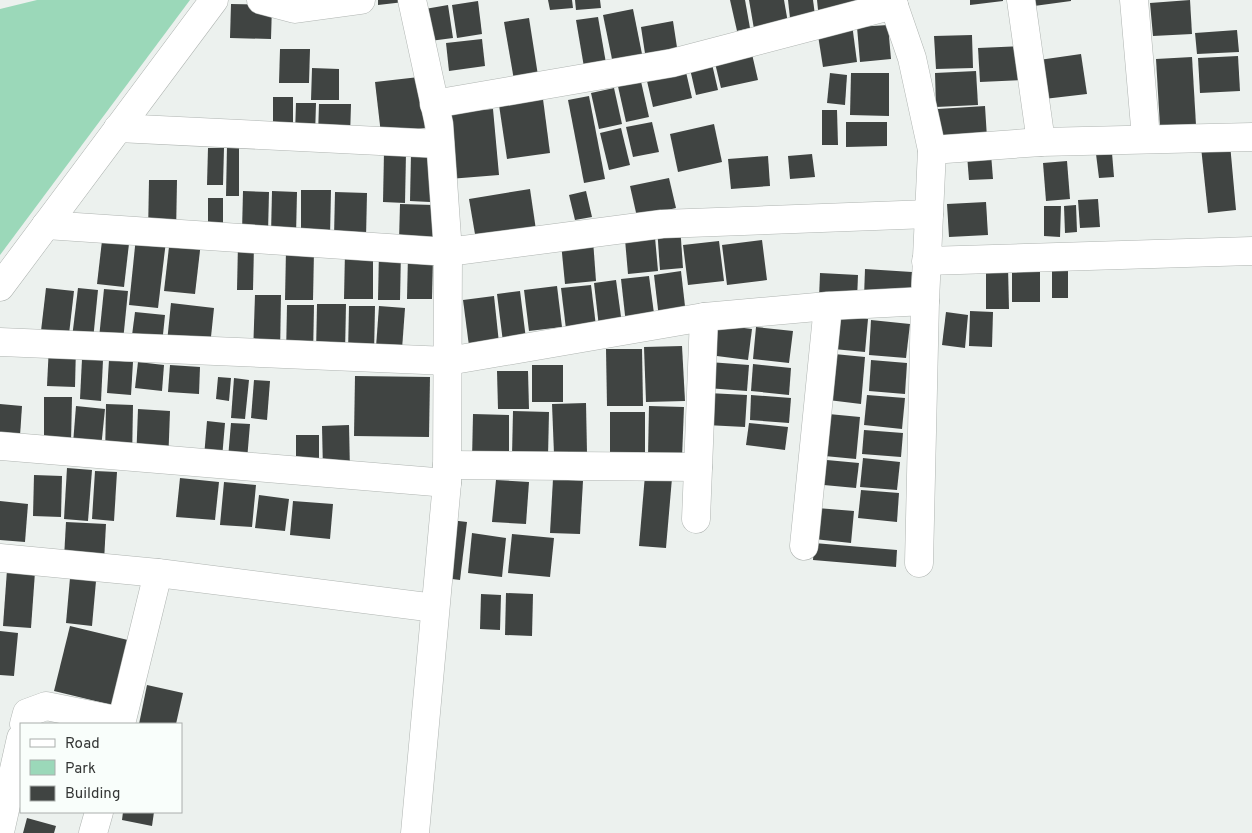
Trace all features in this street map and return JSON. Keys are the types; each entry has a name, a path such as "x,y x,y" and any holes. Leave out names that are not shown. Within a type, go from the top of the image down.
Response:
{"street":[{"path":"0,287 214,0"},
{"path":"261,0 295,9 361,0"},
{"path":"412,0 438,124 448,252 448,474 415,833"},
{"path":"1021,0 1041,142"},
{"path":"1134,0 1146,138"},
{"path":"434,104 672,63 893,3 912,58 932,150 926,261 920,563"},
{"path":"118,128 440,144"},
{"path":"932,150 1041,142 1146,138 1252,137"},
{"path":"46,225 448,252 662,224 928,214"},
{"path":"926,261 1252,251"},
{"path":"0,342 448,361 704,317 828,306 925,301"},
{"path":"804,546 828,306"},
{"path":"696,519 704,317"},
{"path":"0,446 448,474 698,467"},
{"path":"0,558 158,573 435,608"},
{"path":"24,723 27,713 46,706 121,723 158,573"},
{"path":"0,832 20,742"},
{"path":"93,833 99,813"}],"green space":[{"path":"37,0 190,0 0,255 0,9"}],"building":[{"path":"378,0 403,0 404,2 378,5"},
{"path":"548,0 572,0 573,8 550,10"},
{"path":"575,0 600,0 601,8 576,10"},
{"path":"730,0 745,0 750,28 737,31"},
{"path":"749,0 784,0 788,23 754,29"},
{"path":"788,0 813,0 815,15 790,18"},
{"path":"817,0 876,0 819,19"},
{"path":"970,0 1003,0 1003,1 970,5"},
{"path":"1033,0 1071,0 1071,1 1034,6"},
{"path":"1190,0 1192,34 1153,36 1150,3"},
{"path":"478,1 482,34 457,38 452,5"},
{"path":"231,4 272,5 271,39 230,38"},
{"path":"448,5 453,38 430,41 425,9"},
{"path":"633,9 643,59 613,64 603,15"},
{"path":"598,17 607,69 585,73 576,20"},
{"path":"529,18 539,82 515,86 504,22"},
{"path":"673,21 678,54 646,60 641,27"},
{"path":"852,24 857,62 823,67 817,29"},
{"path":"888,25 891,59 860,62 857,27"},
{"path":"1237,30 1239,52 1197,54 1195,33"},
{"path":"972,35 973,68 936,69 934,36"},
{"path":"482,39 485,66 449,71 446,43"},
{"path":"1022,46 1024,80 980,82 978,48"},
{"path":"280,49 310,49 309,83 279,83"},
{"path":"752,54 758,80 721,88 715,63"},
{"path":"1081,54 1087,94 1044,99 1039,60"},
{"path":"1238,56 1240,91 1200,93 1198,58"},
{"path":"1192,57 1196,125 1160,127 1156,59"},
{"path":"712,64 718,90 696,95 690,69"},
{"path":"312,68 339,69 339,100 311,100"},
{"path":"976,71 978,105 936,107 935,73"},
{"path":"686,72 692,98 653,107 647,81"},
{"path":"830,73 847,75 845,105 827,103"},
{"path":"851,73 889,73 889,116 850,115"},
{"path":"419,77 425,128 381,134 375,82"},
{"path":"640,77 649,117 626,122 617,82"},
{"path":"614,88 622,124 599,129 591,93"},
{"path":"589,96 605,179 584,183 568,100"},
{"path":"273,97 293,97 293,129 273,130"},
{"path":"543,99 550,153 507,159 499,105"},
{"path":"296,103 316,103 315,135 295,134"},
{"path":"319,104 351,104 350,136 318,135"},
{"path":"985,106 987,138 939,141 937,109"},
{"path":"493,109 499,175 449,179 443,113"},
{"path":"822,110 837,110 838,145 822,145"},
{"path":"652,122 659,152 633,157 626,127"},
{"path":"846,122 887,122 887,146 846,147"},
{"path":"714,124 722,162 678,172 670,134"},
{"path":"621,128 630,165 609,170 600,133"},
{"path":"1230,144 1236,210 1208,213 1201,147"},
{"path":"227,146 239,147 239,196 226,196"},
{"path":"208,148 224,148 223,185 207,185"},
{"path":"384,152 406,153 405,203 383,202"},
{"path":"1112,153 1114,177 1099,178 1096,154"},
{"path":"411,154 431,155 430,202 410,201"},
{"path":"812,154 815,177 790,179 788,156"},
{"path":"991,154 993,179 969,180 967,155"},
{"path":"768,156 770,186 731,189 728,159"},
{"path":"1067,161 1070,199 1046,201 1043,163"},
{"path":"669,178 676,208 637,217 630,186"},
{"path":"149,180 177,180 176,235 148,234"},
{"path":"530,189 536,230 476,240 469,199"},
{"path":"301,190 331,190 330,237 301,236"},
{"path":"243,191 269,192 268,233 242,232"},
{"path":"272,191 297,192 296,236 271,235"},
{"path":"586,191 592,217 575,220 569,195"},
{"path":"335,192 367,193 366,238 334,237"},
{"path":"208,198 223,198 223,229 208,229"},
{"path":"1098,199 1100,227 1080,228 1078,200"},
{"path":"986,202 988,235 949,237 947,204"},
{"path":"400,204 434,205 433,242 399,241"},
{"path":"1076,205 1077,232 1065,233 1064,206"},
{"path":"1044,206 1061,206 1060,237 1044,236"},
{"path":"680,225 683,268 660,270 657,227"},
{"path":"654,226 658,271 628,274 624,228"},
{"path":"103,232 130,235 124,287 97,284"},
{"path":"136,237 166,241 158,308 129,305"},
{"path":"170,238 201,242 195,294 164,291"},
{"path":"593,240 596,281 565,284 561,243"},
{"path":"762,240 767,280 727,285 722,245"},
{"path":"719,241 724,281 688,285 683,245"},
{"path":"238,244 254,245 253,290 237,290"},
{"path":"286,250 314,251 313,300 285,300"},
{"path":"345,251 373,252 373,299 344,299"},
{"path":"379,251 401,251 400,300 378,300"},
{"path":"408,255 433,256 432,299 407,299"},
{"path":"1052,266 1068,266 1068,298 1052,298"},
{"path":"986,267 1008,267 1009,309 986,309"},
{"path":"1012,267 1040,267 1040,302 1012,302"},
{"path":"865,269 912,272 910,300 864,297"},
{"path":"681,271 686,315 659,318 654,275"},
{"path":"820,273 858,275 857,300 819,298"},
{"path":"649,276 655,321 626,324 621,279"},
{"path":"616,280 622,324 599,327 594,283"},
{"path":"591,285 596,326 566,329 561,288"},
{"path":"557,286 562,327 529,331 524,290"},
{"path":"46,288 74,291 69,334 41,331"},
{"path":"78,288 98,290 93,340 72,338"},
{"path":"104,289 128,291 123,341 99,338"},
{"path":"520,291 526,339 503,342 497,294"},
{"path":"255,295 281,295 280,354 253,354"},
{"path":"494,296 499,343 469,346 463,300"},
{"path":"171,303 214,308 209,356 166,352"},
{"path":"317,304 346,304 345,354 316,354"},
{"path":"287,305 314,305 313,357 286,356"},
{"path":"349,306 375,306 374,354 348,354"},
{"path":"379,306 405,308 401,363 375,361"},
{"path":"970,311 993,312 992,347 969,346"},
{"path":"135,312 165,315 161,354 130,351"},
{"path":"946,312 968,315 965,348 942,345"},
{"path":"826,315 868,319 865,352 823,348"},
{"path":"871,320 910,324 906,358 869,355"},
{"path":"712,324 752,329 748,360 709,355"},
{"path":"756,327 793,331 789,363 753,359"},
{"path":"49,345 76,346 75,387 47,386"},
{"path":"682,346 685,401 646,402 644,347"},
{"path":"606,349 642,349 643,406 607,406"},
{"path":"824,353 865,357 861,404 820,399"},
{"path":"82,359 103,360 101,401 80,399"},
{"path":"109,360 133,362 131,395 107,393"},
{"path":"871,360 907,363 905,394 869,391"},
{"path":"138,362 164,365 162,391 135,388"},
{"path":"709,362 749,365 747,391 707,388"},
{"path":"753,364 791,368 789,395 751,391"},
{"path":"170,365 200,367 199,394 168,392"},
{"path":"532,365 563,365 563,402 532,402"},
{"path":"497,371 528,371 529,409 498,409"},
{"path":"355,376 430,377 429,437 354,436"},
{"path":"218,377 231,378 229,401 216,399"},
{"path":"234,378 249,380 245,419 231,418"},
{"path":"254,380 270,381 267,420 251,418"},
{"path":"708,393 747,395 745,427 706,425"},
{"path":"751,395 791,398 789,423 750,420"},
{"path":"867,395 905,398 902,429 864,425"},
{"path":"44,397 72,397 71,443 44,442"},
{"path":"586,403 587,453 554,454 552,404"},
{"path":"0,404 22,406 20,436 0,435"},
{"path":"106,404 133,405 132,460 105,459"},
{"path":"76,406 105,409 100,458 72,456"},
{"path":"649,406 684,407 682,458 648,457"},
{"path":"138,409 170,411 168,465 136,463"},
{"path":"513,411 549,412 548,457 512,456"},
{"path":"610,412 645,412 645,457 610,456"},
{"path":"818,413 860,417 856,459 814,455"},
{"path":"473,414 509,415 509,461 472,460"},
{"path":"207,421 225,423 221,470 203,469"},
{"path":"231,423 250,424 246,472 227,470"},
{"path":"749,423 788,427 785,450 746,445"},
{"path":"349,425 350,471 323,471 322,426"},
{"path":"864,430 903,433 901,457 862,454"},
{"path":"296,435 319,435 319,472 296,472"},
{"path":"863,458 900,462 897,490 860,487"},
{"path":"816,459 859,463 856,488 813,484"},
{"path":"67,468 92,470 88,521 64,519"},
{"path":"95,471 117,472 114,521 92,519"},
{"path":"34,475 62,476 61,517 33,516"},
{"path":"645,475 672,478 666,548 639,546"},
{"path":"180,478 219,482 215,520 176,517"},
{"path":"553,479 583,481 580,534 550,533"},
{"path":"496,480 529,482 526,524 492,522"},
{"path":"224,482 256,485 252,527 220,525"},
{"path":"861,490 899,493 897,522 858,518"},
{"path":"259,495 289,499 285,531 255,528"},
{"path":"0,501 28,504 25,542 0,540"},
{"path":"293,501 333,504 330,539 290,535"},
{"path":"817,508 854,511 851,543 814,539"},
{"path":"442,519 467,522 460,580 436,577"},
{"path":"66,522 106,524 104,561 64,558"},
{"path":"472,533 506,538 502,577 468,573"},
{"path":"512,534 554,538 550,577 508,573"},
{"path":"814,543 897,550 896,567 813,560"},
{"path":"7,570 35,572 31,628 3,626"},
{"path":"70,578 96,581 92,626 66,623"},
{"path":"506,593 533,594 532,636 505,635"},
{"path":"481,594 501,595 500,630 480,629"},
{"path":"70,626 132,641 116,706 54,691"},
{"path":"0,631 18,633 14,676 0,675"},
{"path":"147,685 183,693 176,723 139,723"},
{"path":"123,813 154,813 152,826 122,820"},
{"path":"27,818 56,826 54,833 23,833"}]}
